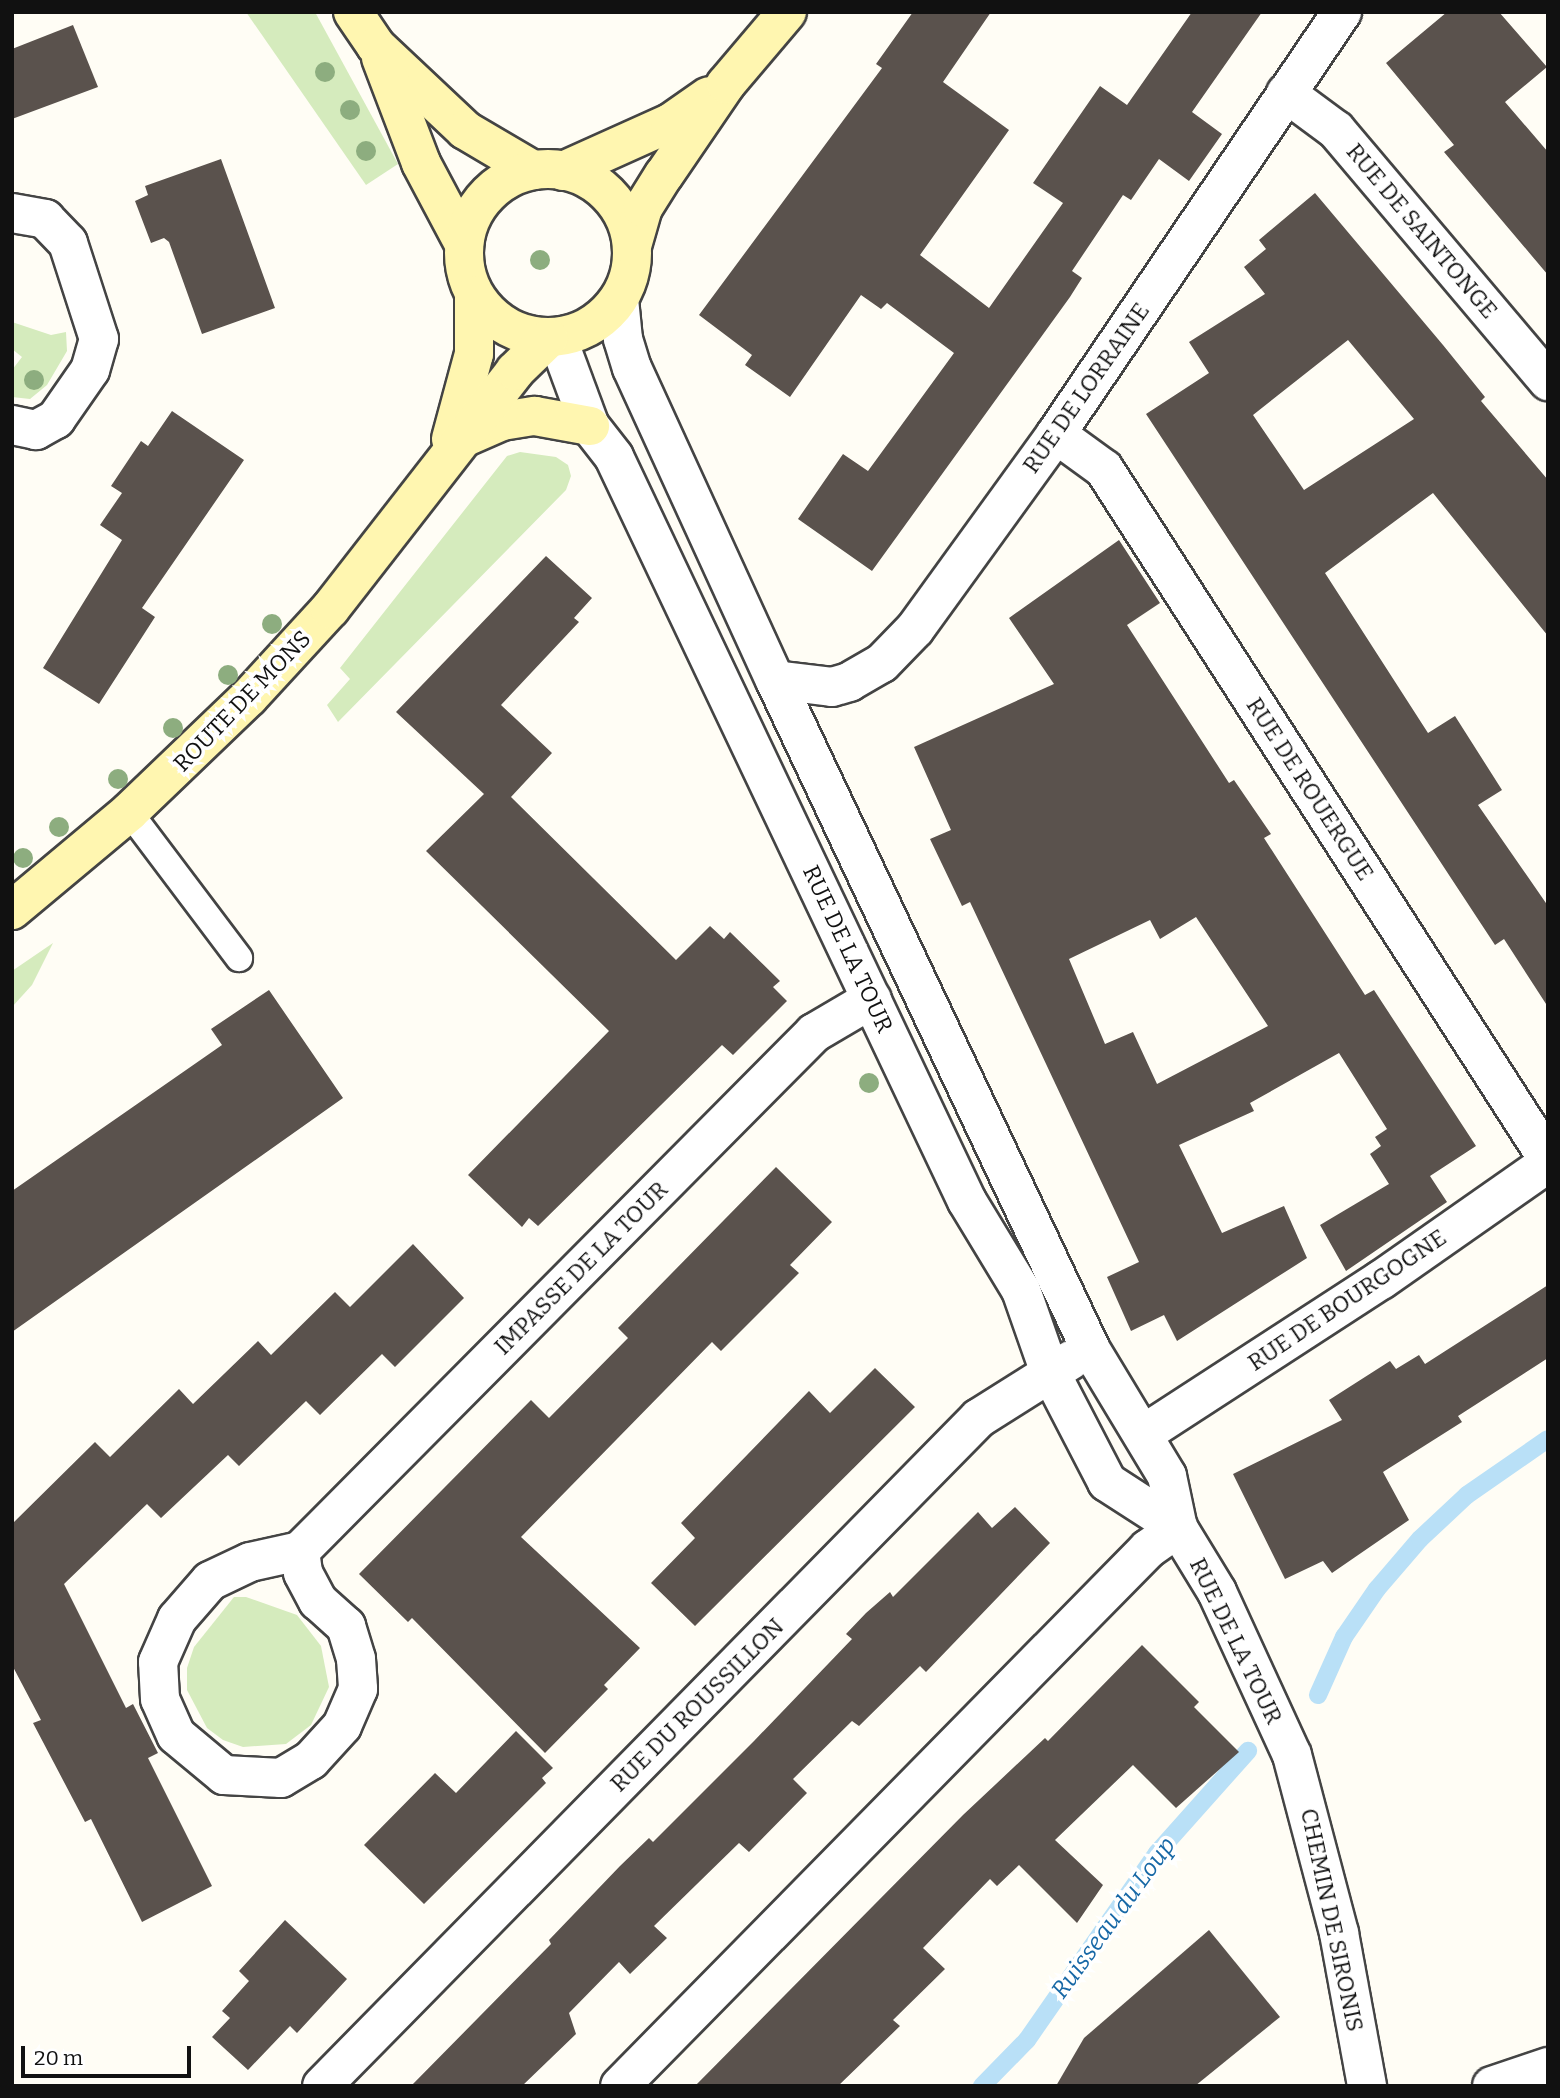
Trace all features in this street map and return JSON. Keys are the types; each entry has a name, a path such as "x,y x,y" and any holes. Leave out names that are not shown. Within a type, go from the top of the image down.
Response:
{"main road":[{"path":"354,12 376,46 421,163 464,244"},
{"path":"726,85 670,122 548,170 508,180 487,195 471,218 464,244 464,270 474,295 493,318 519,333 553,337 581,331 619,299 631,265 632,246 643,208 726,85 787,12"},
{"path":"376,46 465,130 548,170 589,180 610,196 625,220 632,246"},
{"name":"ROUTE DE MONS","path":"453,451 474,354 474,295"},
{"name":"ROUTE DE MONS","path":"12,910 130,812 240,706 330,609 515,371 553,337"},
{"path":"453,451 502,421 535,416 590,426"}],"street":[{"name":"RUE DE LORRAINE","path":"775,680 832,687 882,663 915,629 1056,434 1342,12"},
{"name":"RUE DE SAINTONGE","path":"1286,93 1336,130 1548,381"},
{"path":"12,213 46,219 68,243 99,339 90,370 56,419 36,430 12,425"},
{"name":"RUE DE LA TOUR","path":"619,299 623,339 632,368 775,680 1091,1350 1145,1433 1167,1476 1178,1528 1217,1592 1292,1755"},
{"name":"RUE DE LA TOUR","path":"553,337 590,426 614,457 967,1201 1021,1290 1049,1370 1107,1482 1178,1528"},
{"name":"RUE DE ROUERGUE","path":"1056,434 1104,469 1548,1161"},
{"name":"IMPASSE DE LA TOUR","path":"300,1550 814,1033 872,999"},
{"name":"RUE DE BOURGOGNE","path":"1145,1433 1381,1280 1548,1161"},
{"name":"RUE DU ROUSSILLON","path":"322,2086 979,1418 1049,1370 1091,1350"},
{"path":"620,2086 1148,1549 1178,1528"},
{"path":"300,1550 303,1573 318,1601 346,1626 356,1659 358,1689 342,1726 311,1760 281,1778 225,1775 176,1735 160,1699 158,1662 177,1619 210,1581 250,1562 300,1550"},
{"name":"CHEMIN DE SIRONIS","path":"1292,1755 1339,1933 1367,2086"},
{"path":"1492,2086 1548,2067"}],"lane":[{"path":"130,812 239,958"}],"green space":[{"path":"246,12 315,12 398,164 366,185"},
{"path":"12,322 51,335 66,332 67,351 47,385 30,399 12,397 12,370 22,357 12,349"},
{"path":"520,452 556,457 568,465 571,476 566,490 338,722 327,705 350,679 340,668 507,456"},
{"path":"53,943 32,985 12,1007 12,971"},
{"path":"234,1597 246,1597 297,1615 321,1646 329,1687 311,1725 286,1744 243,1747 223,1740 207,1728 187,1690 187,1668 194,1647"}],"building":[{"path":"913,12 991,12 943,82 1009,130 920,255 989,308 1063,203 1033,183 1100,86 1127,105 1192,12 1262,12 1192,112 1222,134 1189,181 1159,159 1131,200 1123,195 1072,271 1082,278 1070,297 872,571 798,519 843,454 868,471 954,353 887,303 881,309 861,295 790,397 745,365 752,355 699,315 882,68 876,64"},
{"path":"1447,12 1499,12 1547,67 1505,102 1548,152 1548,275 1444,152 1454,145 1386,63"},
{"path":"73,25 98,87 12,119 12,49"},
{"path":"221,159 275,308 202,334 169,242 164,238 151,243 135,201 148,195 145,186"},
{"path":"1315,193 1443,345 1485,397 1481,401 1548,480 1548,636 1433,493 1325,573 1428,733 1455,716 1502,790 1478,805 1548,906 1548,1007 1504,939 1495,945 1146,414 1209,373 1189,342 1265,294 1244,267 1266,249 1259,240","holes":["1348,340 1414,419 1304,490 1253,415"]},
{"path":"172,411 244,460 142,608 155,617 99,704 43,668 122,540 100,525 122,493 111,486 141,441 148,446"},
{"path":"1119,540 1160,603 1127,625 1229,783 1234,780 1271,834 1264,838 1365,995 1374,990 1476,1146 1430,1176 1447,1202 1346,1271 1320,1225 1389,1184 1370,1154 1381,1146 1375,1137 1387,1129 1339,1053 1250,1103 1254,1111 1179,1145 1222,1233 1284,1206 1307,1258 1177,1341 1164,1315 1131,1331 1107,1277 1139,1262 970,902 962,906 930,839 951,830 914,747 1054,684 1009,618","holes":["1196,917 1268,1026 1157,1084 1133,1032 1105,1044 1069,959 1150,920 1160,939"]},
{"path":"546,556 592,598 574,618 579,622 501,705 552,753 511,797 676,960 710,926 724,939 730,932 780,981 773,987 787,1001 733,1055 722,1045 538,1226 529,1218 522,1227 468,1175 609,1031 426,851 484,794 396,712"},
{"path":"269,990 343,1098 12,1332 12,1191 222,1045 211,1029"},
{"path":"776,1167 832,1222 790,1265 799,1273 721,1351 712,1342 521,1537 640,1648 604,1685 608,1689 545,1753 412,1618 408,1622 359,1574 531,1400 549,1418 628,1338 618,1328"},
{"path":"413,1244 464,1298 395,1367 382,1354 320,1415 306,1401 239,1466 228,1455 161,1518 147,1504 64,1584 126,1708 133,1704 158,1753 148,1758 212,1886 142,1922 91,1819 85,1822 33,1723 41,1720 12,1665 12,1524 95,1442 110,1457 179,1389 193,1404 258,1341 271,1355 335,1292 350,1307"},
{"path":"1548,1285 1548,1358 1458,1416 1462,1422 1383,1472 1409,1520 1332,1573 1323,1561 1285,1579 1233,1474 1342,1420 1329,1400 1390,1361 1396,1369 1419,1355 1425,1364"},
{"path":"875,1368 915,1407 695,1626 651,1583 695,1538 681,1523 809,1391 830,1413"},
{"path":"1015,1507 1050,1543 926,1672 920,1666 859,1726 852,1721 793,1779 807,1793 749,1852 739,1843 654,1926 667,1938 630,1974 619,1962 569,2013 576,2034 522,2086 411,2086 551,1944 549,1940 620,1866 649,1838 653,1842 754,1741 852,1639 846,1634 866,1613 890,1592 893,1597 978,1512 992,1528"},
{"path":"1142,1645 1199,1702 1194,1707 1239,1752 1176,1808 1133,1765 1055,1840 1103,1885 1077,1923 1019,1865 997,1886 990,1879 923,1948 945,1969 893,2020 900,2026 838,2086 695,2086 963,1815 1045,1738 1048,1741"},
{"path":"516,1731 553,1768 542,1778 546,1783 424,1904 364,1845 435,1773 456,1793"},
{"path":"285,1920 347,1979 297,2033 290,2026 248,2070 212,2037 230,2018 222,2011 249,1981 239,1971"},
{"path":"1209,1930 1280,2017 1195,2086 1056,2086 1084,2038"}],"waterway":[{"name":"Ruisseau du Loup","path":"1318,1695 1344,1637 1377,1589 1420,1539 1467,1495 1548,1439"},
{"name":"Ruisseau du Loup","path":"982,2086 1027,2040 1157,1853 1248,1751"}]}
